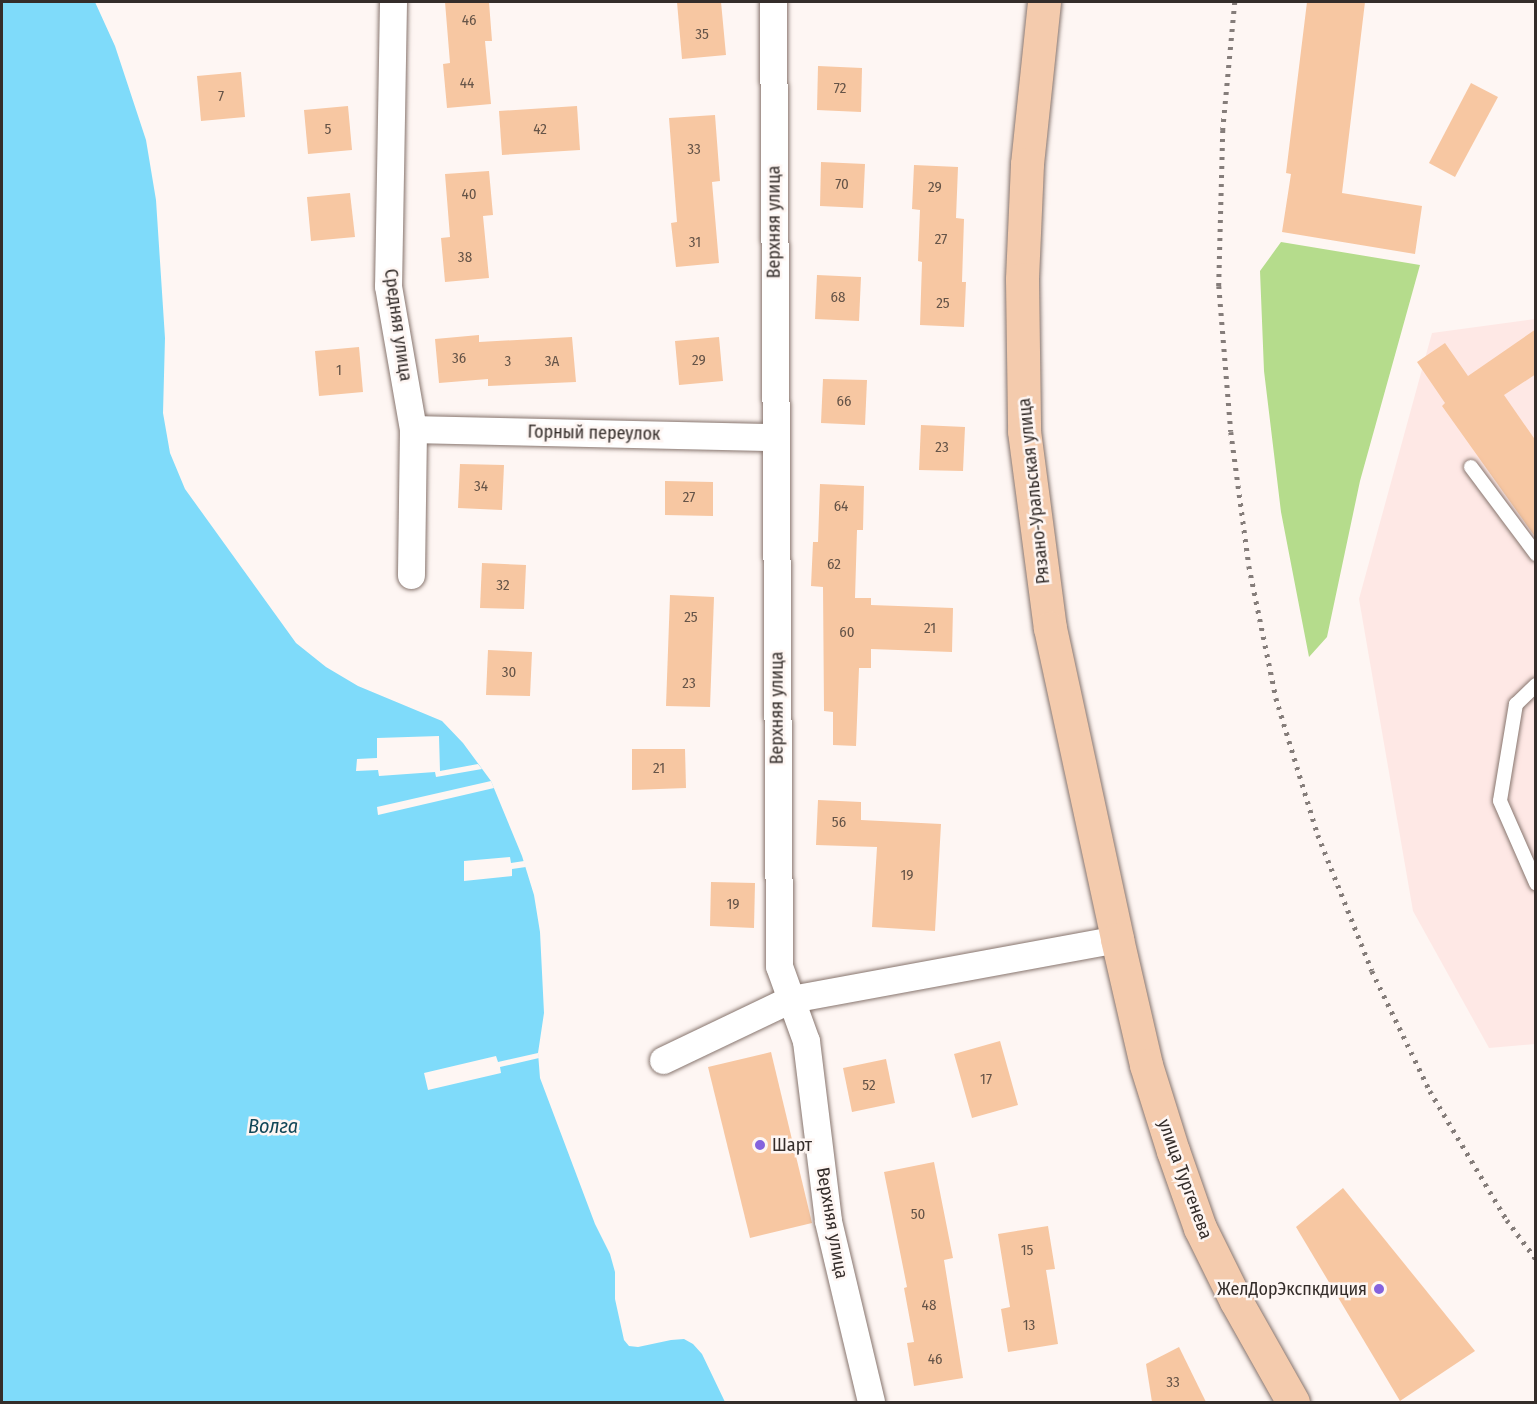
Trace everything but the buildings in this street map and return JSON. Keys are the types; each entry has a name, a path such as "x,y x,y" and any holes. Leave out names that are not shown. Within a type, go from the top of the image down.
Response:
{"main road":[{"name":"Рязано-Уральская улица","path":"1044,2 1027,164 1022,279 1024,431 1050,628 1117,939"},
{"name":"улица Тургенева","path":"1117,939 1146,1065 1200,1228 1236,1301 1293,1402"}],"street":[{"name":"Средняя улица","path":"393,2 388,286 413,429 411,575"},
{"name":"Верхняя улица","path":"772,2 779,966 806,1041 828,1221 871,1402"},
{"name":"Горный переулок","path":"413,429 776,437"},
{"path":"663,1060 790,999 1117,939"}],"lane":[{"path":"1471,466 1536,554"},
{"path":"1536,685 1516,704 1500,801 1536,883"}],"shaded area":[{"path":"1535,319 1535,1044 1489,1048 1413,911 1359,599 1432,333"}],"green space":[{"path":"1281,242 1420,265 1360,481 1327,637 1309,657 1281,512 1264,371 1260,271"}],"water":[{"name":"Волга","path":"2,2 95,2 115,46 146,140 156,200 165,338 163,413 170,453 185,489 296,643 326,667 358,686 442,721 463,743 491,781 522,856 534,895 540,932 544,1013 538,1053 540,1078 595,1224 610,1254 615,1272 615,1299 624,1340 629,1346 638,1347 684,1339 693,1344 702,1354 725,1402 2,1402"}],"pier":[{"path":"439,736 440,771 478,764 482,769 436,777 435,772 379,776 378,770 356,771 357,759 377,758 377,738"},
{"path":"491,781 494,788 378,815 377,807"},
{"path":"510,857 511,863 524,861 526,867 512,869 512,876 464,881 464,861"},
{"path":"538,1053 539,1058 500,1067 501,1073 428,1090 424,1073 496,1056 498,1062"}],"railway":[{"path":"1235,2 1223,130 1219,286 1231,432 1249,566 1276,698 1318,835 1372,971 1430,1091 1507,1220 1536,1259"}],"place":[{"name":"Шарт","path":"760,1145"},
{"name":"ЖелДорЭкспкдиция","path":"1379,1289"}]}
